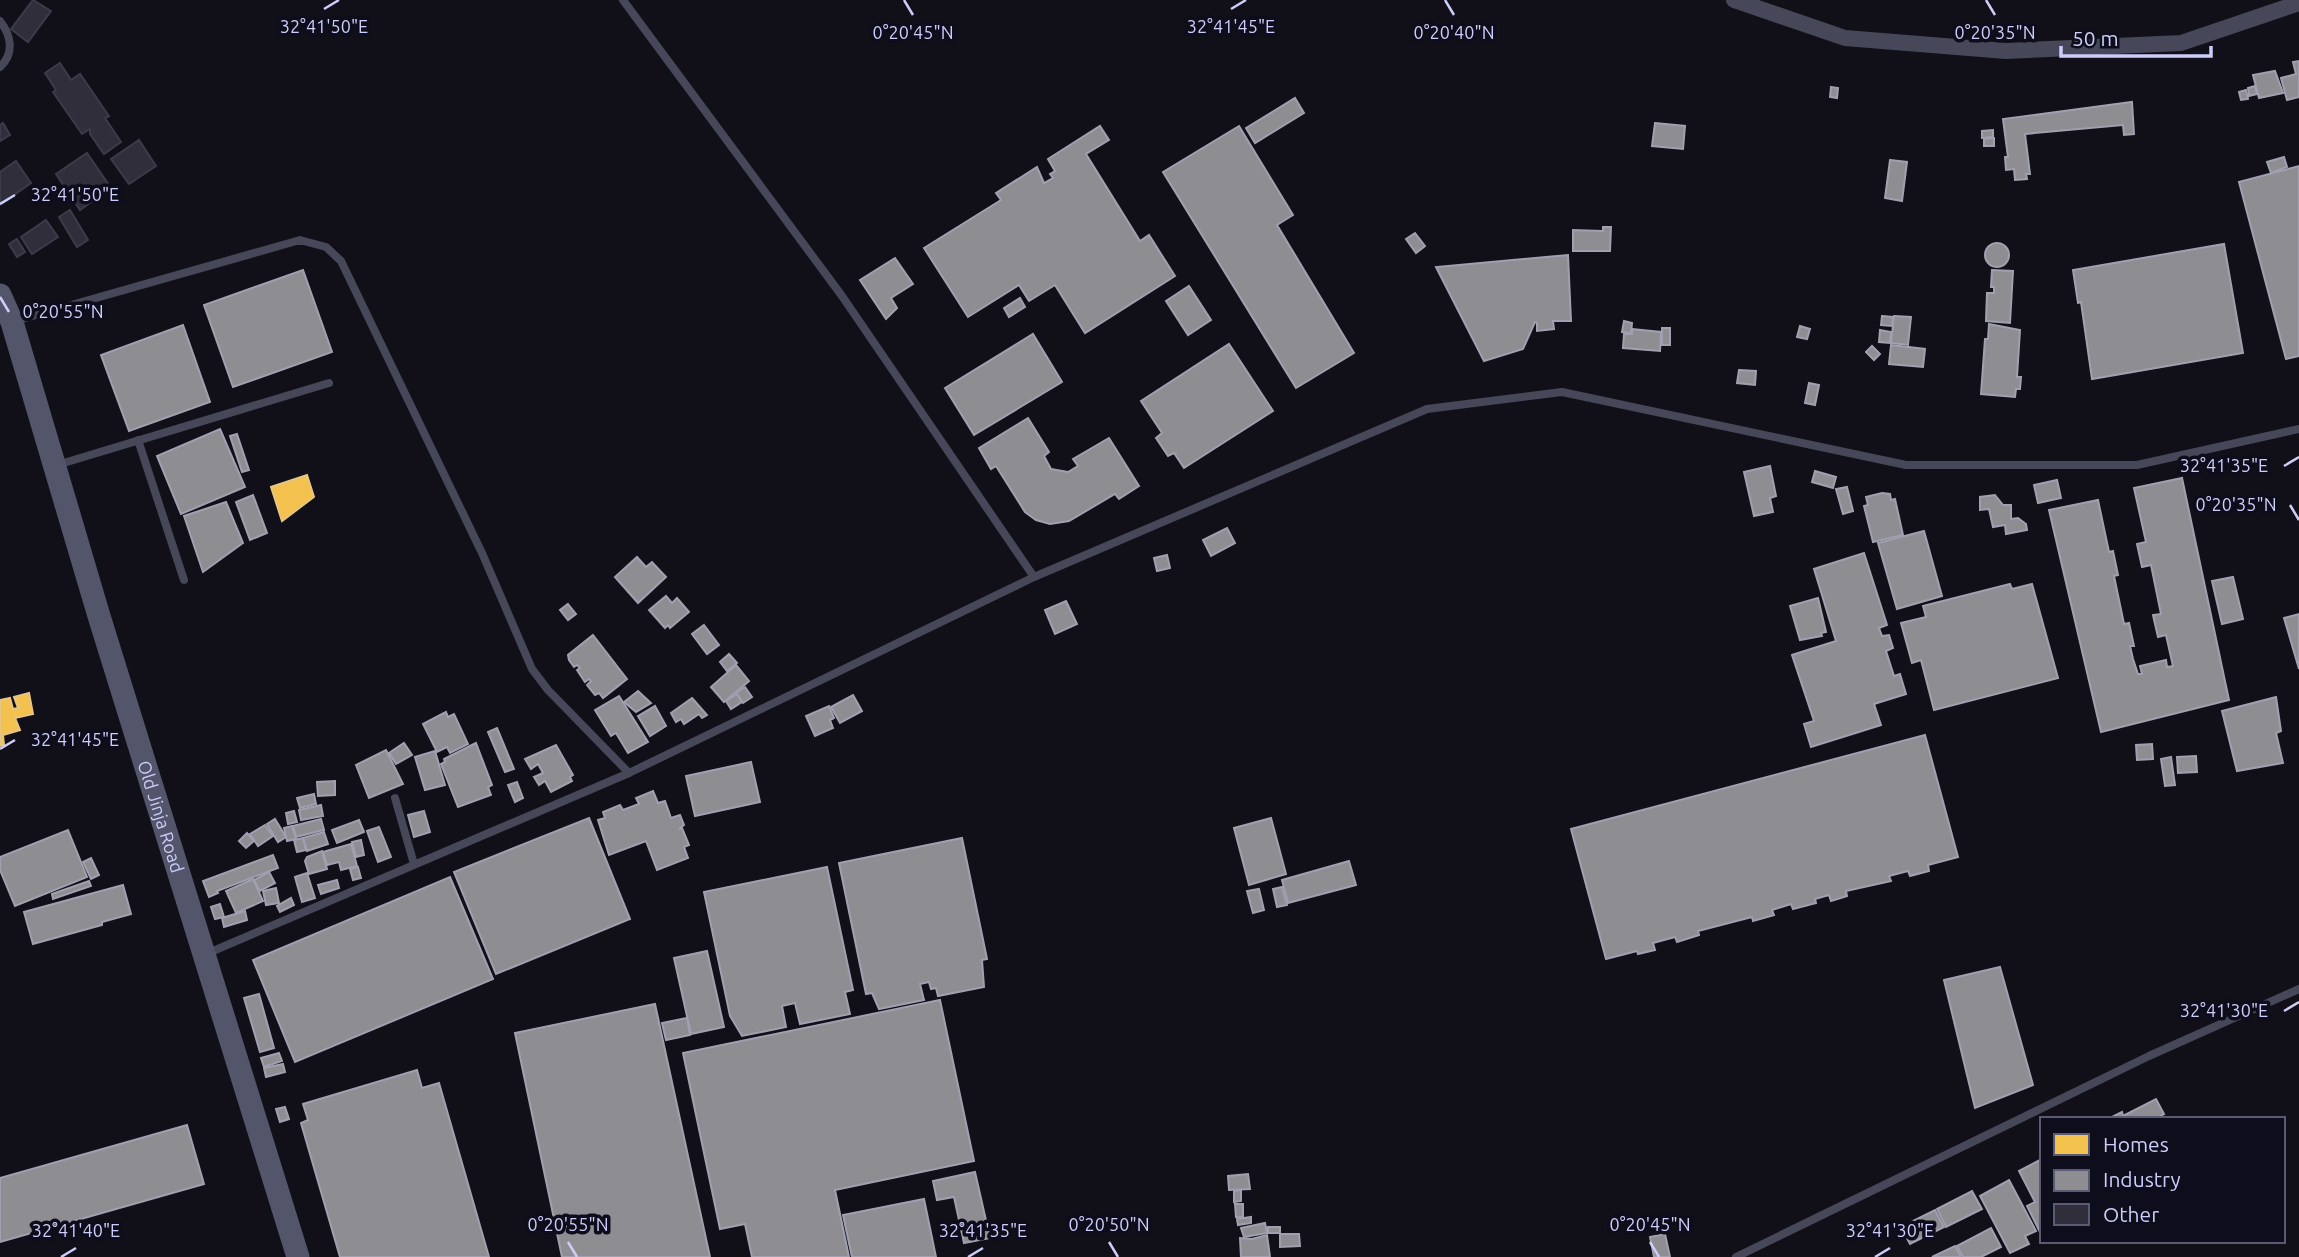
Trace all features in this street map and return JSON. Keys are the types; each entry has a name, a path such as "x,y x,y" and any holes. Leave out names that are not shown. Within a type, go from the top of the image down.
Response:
{"main road":[{"name":"Old Jinja Road","path":"0,295 12,321 54,466 298,1257"}],"street":[{"path":"1734,0 1845,38 2006,51 2181,43 2299,3"}],"lane":[{"path":"623,0 842,296 1034,577"},
{"path":"0,21 10,33 10,48 0,67"},
{"path":"12,321 300,240 326,247 341,261 482,553 532,669 548,690 629,772"},
{"path":"54,466 329,383"},
{"path":"204,955 629,772 1034,577 1427,410 1562,392 1906,465 2137,466 2299,429"},
{"path":"138,440 184,580"},
{"path":"395,799 414,864"},
{"path":"1736,1257 2149,1056 2299,989"}],"building: Homes":[{"path":"307,475 314,497 282,521 271,487"},
{"path":"29,693 33,714 15,718 20,730 3,735 4,745 0,746 0,700 10,698 13,709 18,708 14,697"}],"building: Industry":[{"path":"2299,61 2299,97 2287,100 2281,78 2296,74 2293,62"},
{"path":"2275,71 2283,93 2259,98 2253,75"},
{"path":"2255,86 2257,94 2249,96 2248,88"},
{"path":"1831,87 1838,88 1837,98 1830,97"},
{"path":"2246,90 2248,99 2241,100 2239,92"},
{"path":"1295,98 1304,113 1255,143 1246,128"},
{"path":"2132,102 2134,134 2124,135 2123,125 2025,134 2030,174 2026,174 2027,179 2015,180 2014,169 2006,170 2005,157 2008,157 2003,119"},
{"path":"1655,123 1685,126 1683,149 1652,146"},
{"path":"1100,126 1109,140 1086,154 1140,241 1149,235 1175,276 1085,333 1055,285 1029,301 1019,285 968,317 924,248 1001,200 996,193 1037,167 1044,183 1053,178 1050,174 1055,171 1048,159"},
{"path":"1239,126 1293,215 1277,225 1354,353 1296,388 1163,172"},
{"path":"1993,130 1993,137 1982,138 1982,131"},
{"path":"1994,138 1994,146 1984,146 1984,139"},
{"path":"2284,157 2287,167 2271,173 2267,162"},
{"path":"1890,160 1907,162 1902,201 1885,198"},
{"path":"2299,166 2299,356 2286,359 2239,182"},
{"path":"1603,227 1611,227 1610,251 1573,251 1573,230 1603,231"},
{"path":"1415,233 1425,246 1416,253 1406,239"},
{"path":"1992,243 2002,243 2009,250 2009,260 2002,267 1992,267 1985,260 1985,250"},
{"path":"2224,244 2243,353 2092,379 2081,302 2078,303 2073,270"},
{"path":"1568,255 1571,321 1553,321 1554,329 1537,331 1535,322 1523,349 1484,361 1436,267"},
{"path":"895,258 913,284 891,298 897,308 886,319 860,280"},
{"path":"303,270 332,352 233,387 204,305"},
{"path":"1992,270 2013,271 2010,323 1986,321 1987,293 1994,293 1994,287 1991,287"},
{"path":"1189,286 1211,320 1188,335 1166,301"},
{"path":"1020,298 1025,307 1009,317 1004,308"},
{"path":"1882,316 1893,317 1892,326 1881,325"},
{"path":"1894,316 1911,317 1908,345 1891,343"},
{"path":"1624,321 1632,323 1631,333 1622,332"},
{"path":"1989,324 2020,330 2017,377 2021,377 2020,389 2016,389 2015,397 1981,394 1985,339 1988,339"},
{"path":"183,325 210,402 129,431 101,355"},
{"path":"1800,326 1810,329 1807,339 1797,337"},
{"path":"1662,328 1670,328 1670,345 1662,345"},
{"path":"1632,329 1661,332 1660,351 1623,348 1624,334 1632,334"},
{"path":"1880,330 1891,332 1890,343 1879,342"},
{"path":"1033,334 1062,382 974,435 945,388"},
{"path":"1229,344 1273,411 1184,468 1174,453 1168,456 1156,438 1162,433 1141,401"},
{"path":"1891,345 1925,349 1923,367 1889,364"},
{"path":"1872,346 1880,354 1874,360 1866,352"},
{"path":"1739,370 1756,371 1755,385 1737,383"},
{"path":"1809,383 1819,385 1815,405 1805,403"},
{"path":"1028,418 1049,452 1044,456 1051,469 1068,472 1078,466 1073,459 1109,438 1139,486 1119,499 1115,494 1069,521 1050,524 1036,520 1025,512 996,466 991,469 979,448"},
{"path":"220,429 245,487 181,514 157,456"},
{"path":"237,434 249,470 242,472 230,436"},
{"path":"1770,466 1776,496 1770,498 1773,512 1754,516 1744,472"},
{"path":"1815,471 1836,477 1833,488 1812,482"},
{"path":"2182,478 2229,700 2101,732 2049,510 2098,500 2109,552 2113,551 2118,575 2114,576 2124,624 2129,623 2134,646 2130,646 2133,659 2138,674 2142,674 2140,666 2166,660 2167,667 2173,666 2166,635 2158,637 2153,615 2161,614 2151,565 2142,567 2137,544 2146,542 2134,488"},
{"path":"2057,480 2061,498 2038,503 2034,485"},
{"path":"1847,487 1853,511 1843,514 1836,489"},
{"path":"1890,494 1891,500 1895,499 1903,535 1873,542 1864,506 1868,505 1866,497"},
{"path":"253,495 267,533 250,540 236,502"},
{"path":"1995,495 2003,505 2011,505 2011,519 2018,518 2026,524 2027,530 2006,534 2005,525 1993,527 1989,509 1980,510 1980,497"},
{"path":"226,502 243,543 203,572 184,516"},
{"path":"1227,528 1235,543 1211,556 1203,540"},
{"path":"1924,531 1942,596 1897,609 1878,543"},
{"path":"1864,553 1887,625 1879,628 1882,636 1889,635 1893,648 1886,651 1894,676 1900,674 1906,694 1874,704 1881,725 1811,747 1804,724 1814,721 1792,655 1836,641 1814,569"},
{"path":"1167,555 1170,568 1157,571 1154,558"},
{"path":"637,557 646,567 652,562 666,577 638,603 615,577"},
{"path":"2233,577 2243,619 2222,624 2212,581"},
{"path":"2010,584 2012,589 2032,584 2058,678 1934,710 1921,660 1912,663 1901,623 1926,617 1923,606"},
{"path":"666,596 672,603 677,598 689,612 670,628 668,625 665,628 649,610"},
{"path":"1818,598 1826,632 1821,633 1822,636 1800,640 1790,606"},
{"path":"1066,601 1077,624 1055,634 1045,610"},
{"path":"568,604 576,614 568,620 560,610"},
{"path":"2299,614 2299,669 2284,618"},
{"path":"704,625 719,645 707,654 692,634"},
{"path":"593,635 627,679 603,698 599,693 595,695 587,685 591,681 589,679 585,682 577,670 580,668 577,665 574,667 568,655"},
{"path":"729,654 737,663 727,671 720,662"},
{"path":"736,665 749,681 724,702 711,687"},
{"path":"745,687 752,697 743,703 736,693"},
{"path":"638,691 651,703 636,712 624,702"},
{"path":"737,694 742,702 731,709 726,701"},
{"path":"853,695 862,711 840,723 831,707"},
{"path":"619,696 648,742 628,753 616,733 611,736 595,710"},
{"path":"2276,697 2281,731 2276,733 2283,763 2237,771 2222,711"},
{"path":"692,698 707,715 702,718 699,714 684,724 681,719 676,722 671,713"},
{"path":"655,706 666,726 650,736 638,716"},
{"path":"829,706 834,718 830,720 833,728 815,736 806,716"},
{"path":"446,712 448,717 454,714 468,744 450,753 447,747 437,752 423,724"},
{"path":"497,728 514,769 505,772 488,732"},
{"path":"1925,735 1958,857 1928,865 1929,871 1910,876 1908,871 1889,876 1891,881 1846,891 1847,896 1831,901 1829,895 1815,899 1816,903 1793,909 1791,904 1772,910 1774,915 1753,921 1752,917 1698,931 1699,935 1677,942 1675,937 1653,943 1655,950 1638,954 1637,951 1606,959 1571,829"},
{"path":"404,743 412,755 396,764 389,753"},
{"path":"476,743 492,785 488,787 491,795 458,807 441,764 445,762 444,759"},
{"path":"2152,744 2153,759 2137,760 2136,745"},
{"path":"556,745 573,775 570,777 572,781 551,792 545,781 539,785 534,777 543,773 538,764 531,769 525,759"},
{"path":"386,750 403,784 369,798 356,765"},
{"path":"435,751 445,785 425,790 415,757"},
{"path":"2196,756 2197,772 2178,773 2177,757"},
{"path":"2171,757 2175,785 2165,786 2161,759"},
{"path":"751,762 760,802 695,816 686,776"},
{"path":"335,781 335,795 318,796 317,782"},
{"path":"517,782 523,798 515,802 508,785"},
{"path":"653,791 658,803 665,801 671,818 680,815 684,825 679,829 682,828 689,845 684,847 688,858 657,870 646,841 609,855 598,820 605,818 603,812 620,805 623,810 639,804 636,798"},
{"path":"314,794 316,804 300,808 297,798"},
{"path":"321,805 323,816 301,820 299,810"},
{"path":"294,811 297,822 288,824 286,813"},
{"path":"424,811 430,832 414,837 408,815"},
{"path":"589,818 630,919 496,974 454,872"},
{"path":"1271,818 1286,874 1249,885 1234,828"},
{"path":"275,819 286,837 278,842 267,824"},
{"path":"321,819 324,830 296,837 293,826"},
{"path":"359,820 364,832 337,843 332,830"},
{"path":"265,825 273,836 258,846 250,834"},
{"path":"292,826 296,839 287,841 284,828"},
{"path":"379,827 391,857 378,862 367,831"},
{"path":"68,830 87,877 15,906 0,870 0,857"},
{"path":"324,832 328,844 307,851 303,838"},
{"path":"247,833 254,841 246,848 239,841"},
{"path":"303,838 306,850 297,852 294,840"},
{"path":"962,838 987,959 982,960 984,987 938,996 936,988 931,989 929,982 920,984 924,1000 879,1009 872,993 866,994 839,863"},
{"path":"361,840 364,855 356,857 352,842"},
{"path":"351,844 357,866 341,870 339,862 327,865 323,852"},
{"path":"322,851 327,869 309,874 305,861 307,857"},
{"path":"273,855 278,868 217,891 218,893 209,897 203,881"},
{"path":"91,858 99,875 91,879 83,862"},
{"path":"1349,861 1356,885 1288,903 1282,880"},
{"path":"358,867 361,878 353,880 350,869"},
{"path":"827,867 853,990 845,992 850,1014 800,1024 795,1003 782,1006 786,1027 742,1036 730,1016 704,892"},
{"path":"269,872 275,883 260,891 254,880"},
{"path":"307,873 315,898 302,902 295,877"},
{"path":"450,877 493,979 295,1062 253,960"},
{"path":"253,879 263,901 236,913 226,891"},
{"path":"337,880 339,888 321,894 318,885"},
{"path":"89,881 91,886 53,899 52,894"},
{"path":"123,885 131,914 33,944 24,912"},
{"path":"1282,887 1287,905 1277,907 1273,889"},
{"path":"276,888 279,903 266,905 263,891"},
{"path":"1259,889 1264,910 1253,913 1247,891"},
{"path":"291,898 294,905 280,912 277,906"},
{"path":"220,904 224,917 215,919 211,907"},
{"path":"245,911 247,920 224,927 222,918"},
{"path":"707,951 724,1027 691,1034 674,958"},
{"path":"2000,967 2033,1085 1975,1108 1944,980"},
{"path":"259,994 274,1048 260,1052 244,998"},
{"path":"940,1000 974,1161 835,1190 849,1257 752,1257 745,1224 720,1229 683,1053"},
{"path":"655,1004 710,1257 562,1257 515,1033"},
{"path":"687,1018 690,1035 666,1040 662,1023"},
{"path":"279,1053 282,1061 264,1067 261,1058"},
{"path":"283,1064 285,1072 266,1077 264,1068"},
{"path":"417,1070 422,1088 439,1083 489,1257 340,1257 301,1123 308,1120 303,1104"},
{"path":"2156,1099 2164,1114 2159,1117 2112,1117 2122,1112 2123,1116"},
{"path":"285,1107 289,1119 280,1122 276,1109"},
{"path":"187,1125 204,1184 0,1242 0,1178"},
{"path":"2040,1160 2040,1232 2027,1206 2035,1202 2019,1171"},
{"path":"975,1172 990,1238 964,1243 954,1197 937,1200 933,1181"},
{"path":"1248,1174 1250,1189 1229,1190 1228,1176"},
{"path":"2009,1180 2036,1231 2025,1236 2029,1244 2010,1253 1980,1196"},
{"path":"1241,1190 1241,1201 1234,1202 1234,1191"},
{"path":"1972,1191 1982,1209 1946,1227 1937,1209"},
{"path":"924,1199 936,1257 852,1257 843,1215"},
{"path":"1235,1204 1243,1204 1243,1217 1236,1217"},
{"path":"1935,1210 1944,1227 1910,1244 1901,1227"},
{"path":"1251,1217 1251,1223 1238,1225 1237,1219"},
{"path":"1265,1223 1267,1233 1244,1237 1241,1228"},
{"path":"1268,1227 1280,1227 1280,1233 1268,1233"},
{"path":"1991,1228 2001,1247 1981,1257 1963,1257 1957,1246"},
{"path":"1280,1234 1299,1234 1300,1246 1280,1247"},
{"path":"1665,1234 1670,1257 1654,1257 1650,1237"},
{"path":"1267,1235 1270,1257 1241,1257 1240,1238 1252,1239"},
{"path":"1955,1246 1961,1257 1932,1257"}],"building: Other":[{"path":"33,0 51,11 28,42 11,29"},
{"path":"60,63 71,80 80,74 109,116 105,118 121,142 104,154 90,134 90,129 82,134 53,92 56,90 45,73"},
{"path":"3,123 10,135 0,141 0,125"},
{"path":"139,140 156,166 129,184 111,159"},
{"path":"87,153 111,188 80,210 56,174"},
{"path":"16,161 31,183 0,205 0,172"},
{"path":"70,210 88,240 77,247 59,217"},
{"path":"46,220 58,237 32,254 21,237"},
{"path":"17,239 25,252 17,257 9,244"}]}
